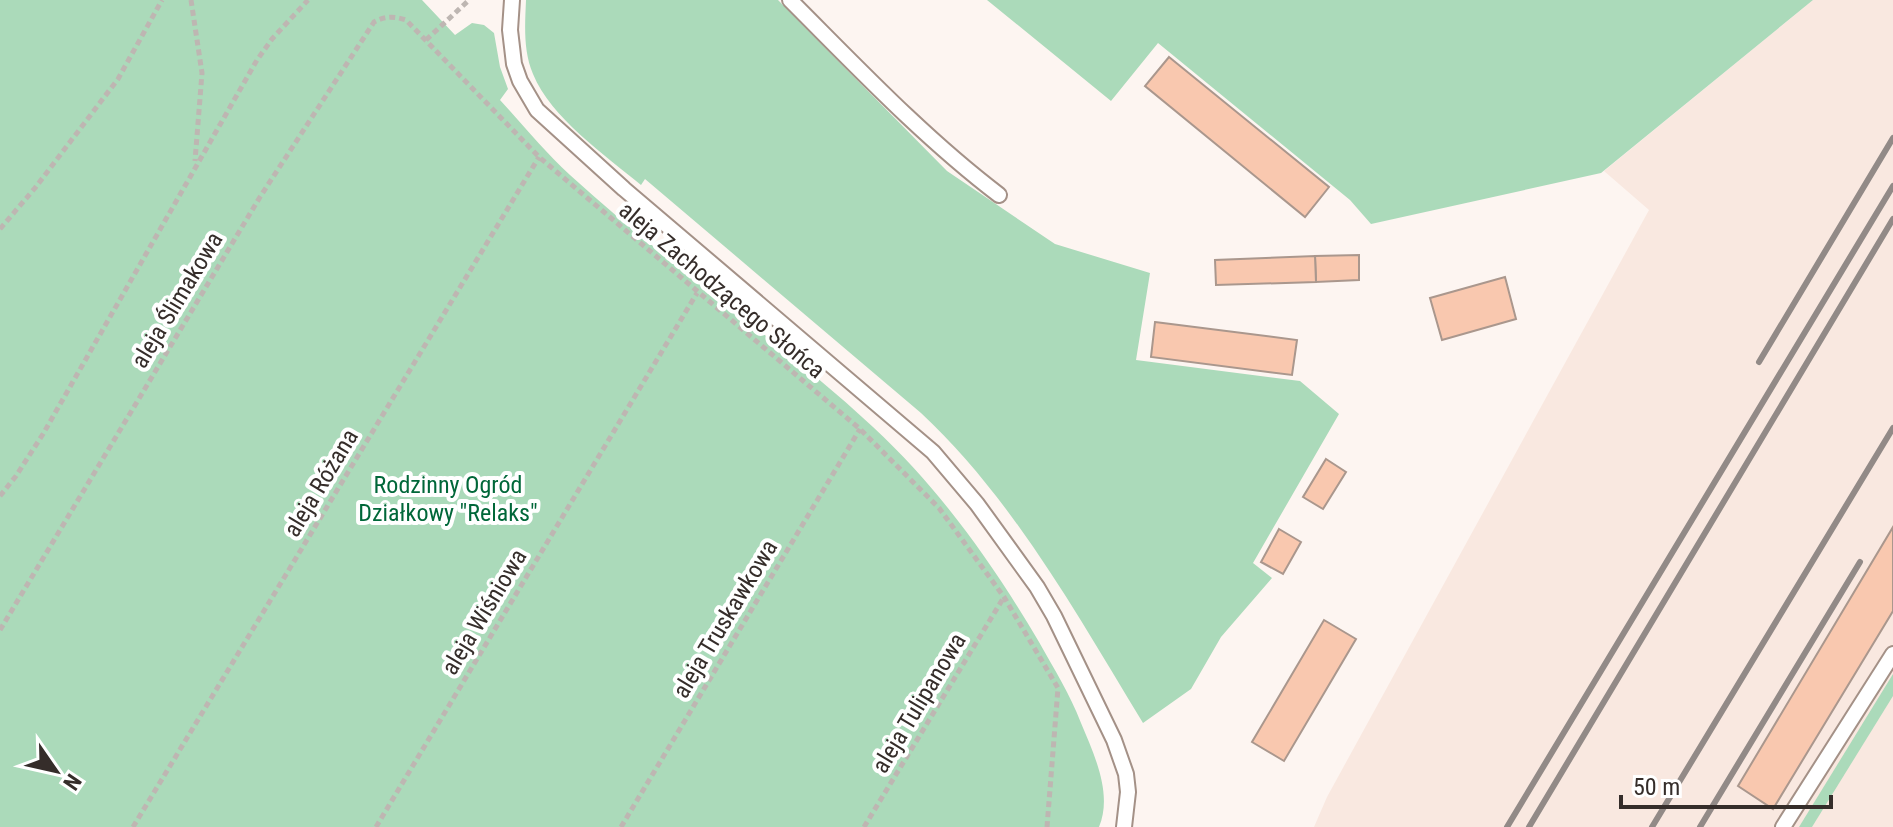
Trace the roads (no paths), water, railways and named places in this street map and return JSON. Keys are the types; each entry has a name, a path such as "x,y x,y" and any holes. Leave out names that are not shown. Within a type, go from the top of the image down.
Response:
{"lane":[{"path":"512,0 511,47 514,64 542,116 933,452 993,526 1054,616 1121,756 1128,792 1124,827"},
{"path":"790,0 923,131 999,195"},
{"path":"1783,827 1893,654"}],"railway":[{"path":"1759,362 1893,138"},
{"path":"1507,827 1893,186"},
{"path":"1529,827 1893,219"},
{"path":"1652,827 1893,428"},
{"path":"1700,827 1860,562"}],"park label":[{"name":"Rodzinny Ogród Działkowy \"Relaks\"","path":"448,499"}]}
